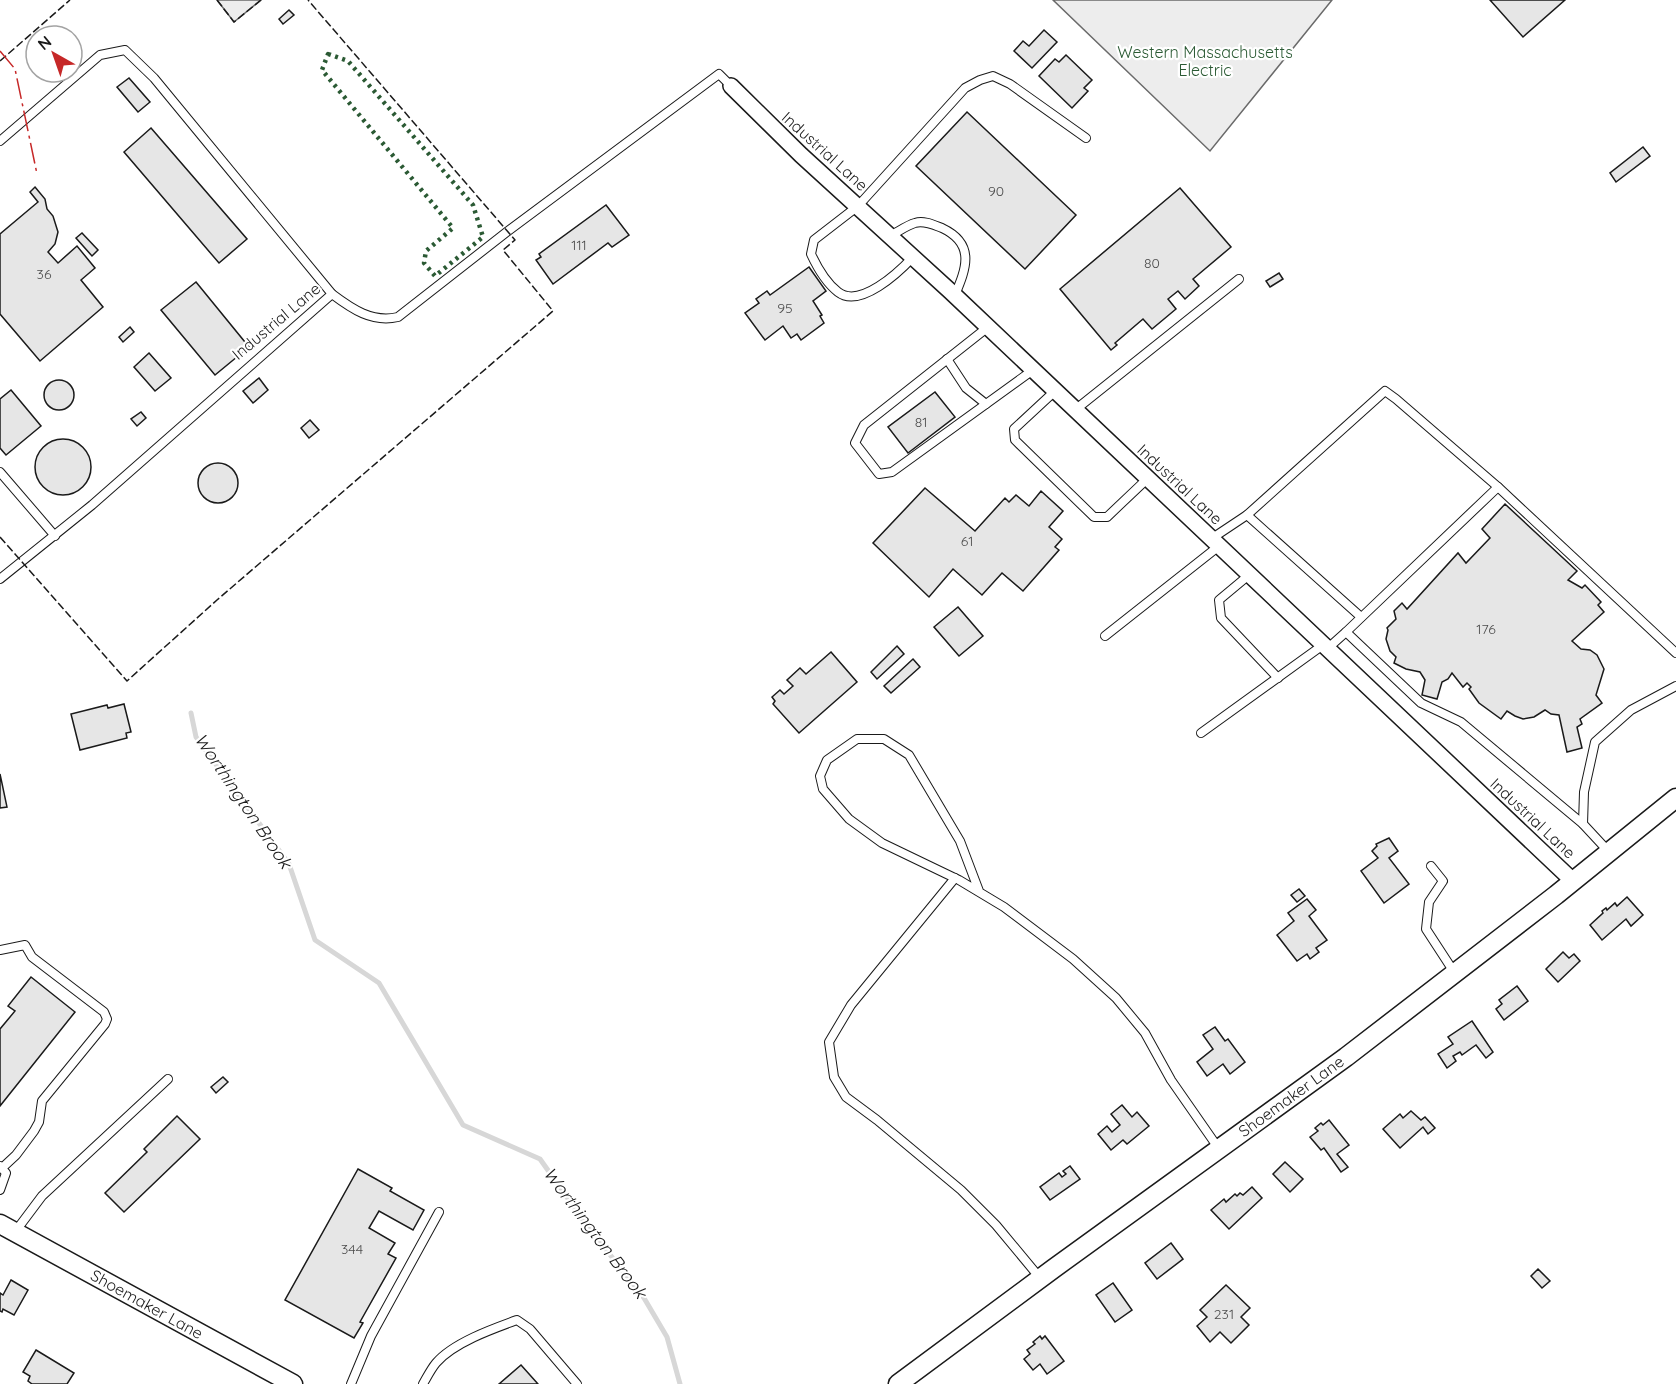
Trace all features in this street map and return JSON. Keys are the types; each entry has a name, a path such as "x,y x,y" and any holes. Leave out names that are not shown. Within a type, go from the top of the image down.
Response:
{"street":[{"name":"Industrial Lane","path":"730,86 801,155 955,295 1573,881"},
{"name":"Shoemaker Lane","path":"898,1384 1040,1278 1346,1057 1676,798"},
{"name":"Shoemaker Lane","path":"8,1228 293,1384"}],"lane":[{"path":"0,141 100,55 125,50 154,78 332,294"},
{"name":"Industrial Lane","path":"0,579 55,536 332,294 360,313 375,319 387,320 398,317 508,231 719,74 730,86"},
{"path":"913,257 895,276 875,289 854,296 839,293 818,270 811,254 814,240 858,206 965,88 993,76 1010,84 1086,138"},
{"path":"890,236 916,222 931,223 946,230 958,240 965,253 965,270 955,295"},
{"path":"1075,410 1239,279"},
{"path":"988,327 864,425 855,442 879,474 892,472 1033,370"},
{"path":"947,359 966,388 986,404"},
{"path":"1055,391 1014,429 1015,440 1094,517 1107,517 1147,478"},
{"path":"1105,636 1248,515 1384,391 1498,487 1676,652"},
{"path":"0,472 55,536"},
{"path":"1201,733 1346,632 1498,487"},
{"path":"1248,515 1361,617"},
{"path":"1249,574 1219,600 1221,618 1278,678"},
{"path":"1346,632 1421,703 1461,722 1583,824 1609,852"},
{"path":"1583,824 1584,792 1595,742 1631,710 1676,686"},
{"path":"979,891 960,841 909,755 884,739 857,739 827,760 820,776 823,789 849,819 882,843 955,878 1004,907 1066,953 1125,1007 1145,1033 1174,1086 1219,1149"},
{"path":"1431,866 1443,881 1429,902 1426,929 1454,974"},
{"path":"955,878 851,1005 829,1042 834,1077 846,1097 961,1190 996,1225 1040,1278"},
{"path":"0,950 25,945 32,957 104,1012 107,1019 42,1101 39,1122 34,1131 16,1155 1,1167 6,1173 0,1190"},
{"path":"8,1228 168,1079"},
{"path":"351,1384 371,1336 439,1212"},
{"path":"423,1384 436,1363 453,1349 517,1320 530,1329 577,1384"}],"green space":[{"path":"217,0 261,0 234,22"},
{"name":"Western Massachusetts Electric","path":"1053,0 1332,0 1210,151"}],"building":[{"path":"1490,0 1565,0 1523,37"},
{"path":"289,10 294,15 283,24 279,19"},
{"path":"1044,30 1057,42 1032,68 1014,51 1023,41 1029,46"},
{"path":"1066,55 1092,80 1084,88 1088,91 1072,108 1039,76 1055,59 1059,62"},
{"path":"129,78 150,102 138,112 117,87"},
{"path":"967,112 1076,215 1025,269 916,166"},
{"path":"151,128 247,239 219,263 124,152"},
{"path":"1643,147 1650,156 1616,182 1610,173"},
{"path":"35,187 45,199 47,209 53,216 58,232 55,244 48,252 58,263 77,246 95,268 81,280 103,307 40,361 0,314 0,234 38,202 30,192"},
{"path":"1180,188 1231,247 1193,279 1199,286 1185,299 1178,291 1168,299 1176,309 1152,329 1143,319 1115,343 1117,345 1111,350 1060,289"},
{"path":"606,205 629,235 612,247 608,243 553,284 536,260 541,257 539,254"},
{"path":"82,233 98,250 92,256 76,238"},
{"path":"809,267 826,291 813,301 824,323 801,340 797,334 791,338 783,326 765,340 745,313 759,303 756,299 767,291 770,295"},
{"path":"1279,273 1283,279 1270,287 1266,281"},
{"path":"196,282 249,347 215,375 161,310"},
{"path":"130,327 134,332 123,342 119,337"},
{"path":"149,353 171,378 155,391 134,367"},
{"path":"259,378 268,390 253,403 243,391"},
{"path":"59,380 70,384 74,395 70,406 59,410 48,406 44,395 48,384"},
{"path":"11,390 41,426 6,455 0,448 0,399"},
{"path":"935,392 955,417 908,453 888,427"},
{"path":"141,412 146,418 137,426 131,419"},
{"path":"310,420 319,430 309,438 301,428"},
{"path":"58,439 68,439 83,447 89,456 91,467 89,478 83,487 68,495 58,495 47,490 40,483 35,472 35,462 40,451 47,444"},
{"path":"218,463 226,464 232,469 237,475 237,491 232,497 226,502 218,503 210,502 204,497 199,491 198,483 199,475 204,469 210,464"},
{"path":"925,488 975,531 1005,498 1009,502 1016,495 1029,506 1041,491 1063,511 1049,527 1062,539 1055,547 1059,550 1023,591 1002,573 982,595 953,569 929,597 873,543"},
{"path":"1505,504 1577,571 1568,580 1582,588 1585,585 1601,602 1598,605 1604,612 1572,641 1581,649 1590,650 1597,655 1604,669 1596,695 1602,703 1580,719 1582,724 1577,727 1582,748 1567,752 1559,715 1545,710 1534,717 1523,719 1507,711 1501,719 1479,703 1469,689 1471,687 1467,683 1463,687 1452,673 1442,682 1437,699 1422,695 1425,680 1420,672 1394,663 1396,657 1390,651 1386,639 1387,628 1396,619 1394,611 1402,603 1407,609 1458,553 1466,563 1490,538 1482,529"},
{"path":"958,607 983,636 959,656 934,627"},
{"path":"897,646 904,654 877,679 871,672"},
{"path":"831,652 857,682 799,733 773,704 775,701 772,697 780,690 784,694 793,686 787,680 800,668 806,674"},
{"path":"913,659 920,667 891,693 884,686"},
{"path":"124,704 131,732 126,733 127,738 80,750 71,714 107,705 108,708"},
{"path":"0,774 7,807 0,808"},
{"path":"1389,838 1398,851 1389,858 1409,884 1384,903 1361,871 1378,858 1372,851 1377,846 1376,844"},
{"path":"1299,889 1305,896 1297,902 1291,895"},
{"path":"1627,897 1643,915 1631,926 1626,919 1602,940 1590,925 1603,913 1602,911 1615,903 1617,906"},
{"path":"1307,899 1316,910 1309,916 1327,940 1316,948 1319,952 1310,959 1307,954 1297,961 1277,935 1294,921 1288,913"},
{"path":"1563,952 1569,958 1574,954 1580,961 1558,982 1546,969"},
{"path":"31,977 75,1012 0,1106 0,1029 15,1011 8,1006"},
{"path":"1517,986 1528,1001 1504,1020 1496,1009 1502,1004 1499,1000"},
{"path":"1472,1021 1493,1052 1486,1058 1476,1045 1462,1055 1460,1052 1453,1056 1456,1061 1447,1068 1438,1054 1453,1044 1448,1037"},
{"path":"1215,1027 1225,1041 1228,1039 1245,1062 1230,1074 1223,1064 1207,1076 1197,1062 1213,1049 1203,1035"},
{"path":"223,1077 228,1082 216,1093 211,1087"},
{"path":"1122,1105 1132,1117 1137,1112 1149,1126 1127,1144 1123,1140 1111,1150 1098,1134 1107,1126 1112,1132 1120,1125 1111,1114"},
{"path":"1411,1111 1421,1120 1425,1117 1435,1128 1428,1134 1423,1127 1400,1148 1383,1129 1400,1114 1403,1118"},
{"path":"177,1116 200,1139 124,1212 105,1193 147,1152 144,1149"},
{"path":"1329,1120 1349,1145 1337,1154 1348,1167 1341,1172 1324,1148 1321,1150 1310,1137 1318,1131 1315,1128"},
{"path":"1285,1162 1303,1179 1290,1192 1273,1174"},
{"path":"1070,1166 1080,1179 1050,1200 1040,1187 1059,1173 1062,1177 1066,1174 1063,1171"},
{"path":"358,1169 392,1188 390,1191 424,1210 413,1230 379,1211 369,1228 395,1243 388,1254 396,1258 360,1322 363,1323 354,1338 285,1300"},
{"path":"1252,1187 1262,1198 1229,1229 1211,1210 1224,1199 1226,1202 1235,1194 1243,1195"},
{"path":"1171,1243 1183,1259 1157,1279 1145,1263"},
{"path":"1538,1269 1550,1281 1542,1288 1531,1276"},
{"path":"11,1280 28,1290 14,1315 3,1309 2,1312 0,1311 0,1293 3,1295"},
{"path":"1113,1283 1132,1310 1115,1322 1096,1295"},
{"path":"1226,1285 1250,1308 1241,1317 1249,1325 1231,1343 1220,1332 1210,1342 1197,1326 1207,1317 1200,1310"},
{"path":"1040,1336 1042,1339 1045,1336 1064,1361 1047,1374 1040,1364 1033,1370 1024,1359 1030,1354 1027,1350"},
{"path":"36,1350 74,1373 67,1384 32,1384 28,1381 30,1376 23,1372"},
{"path":"521,1365 538,1384 499,1384"}],"waterway":[{"name":"Worthington Brook","path":"191,713 196,737 289,864 315,940 379,983 463,1125 540,1159 586,1224 644,1298 667,1337 680,1384"}],"hedge":[{"path":"328,54 348,61 473,205 483,237 435,276 424,263 426,251 453,228 322,70 328,54"}],"fence":[{"path":"0,61 70,0"},
{"path":"217,0 234,22 261,0"},
{"path":"0,537 127,681 217,600 553,311 503,250 515,240 308,0"}],"power":[{"path":"0,51 15,69 37,174"}]}
